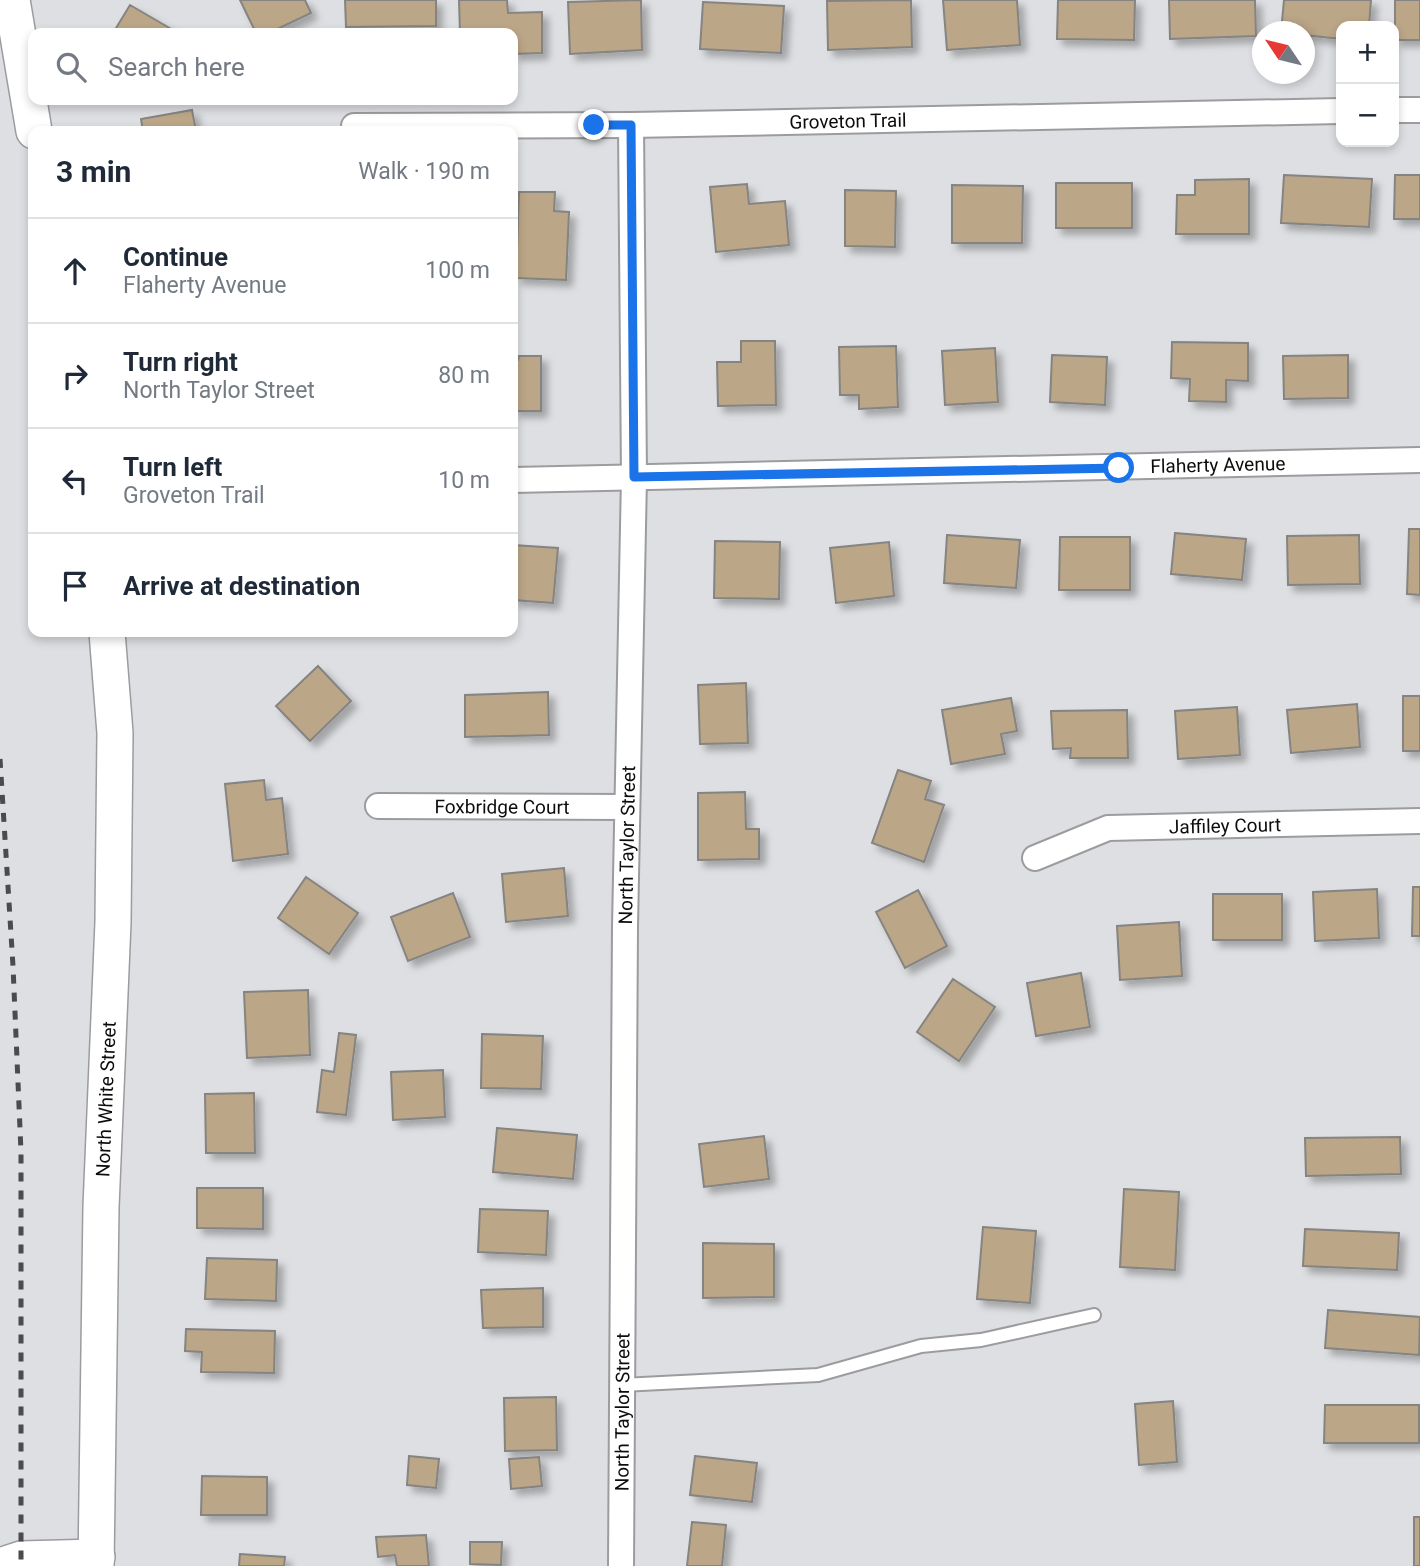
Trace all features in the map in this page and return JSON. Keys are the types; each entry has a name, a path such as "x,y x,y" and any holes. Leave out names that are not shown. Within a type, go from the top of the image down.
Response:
{"main road":[{"path":"12,0 28,95"},
{"path":"30,105 33,126"},
{"name":"North White Street","path":"96,1562 101,1208 113,922 115,733 107,637"},
{"path":"0,1566 21,1559 96,1562"}],"street":[{"path":"1399,110 1420,110"},
{"name":"Groveton Trail","path":"354,126 631,125 1336,111"},
{"name":"North Taylor Street","path":"621,1566 626,807 634,477 631,125"},
{"name":"Flaherty Avenue","path":"518,480 1420,460"},
{"name":"Foxbridge Court","path":"378,806 626,807"},
{"name":"Jaffiley Court","path":"1035,858 1108,828 1420,821"}],"lane":[{"path":"622,1385 818,1375 921,1346 981,1340 1094,1315"}],"building":[{"path":"240,0 305,0 311,13 280,28 254,28"},
{"path":"345,0 436,0 436,26 346,27"},
{"path":"459,0 507,0 508,13 542,12 542,53 518,54 518,28 460,28"},
{"path":"641,0 642,50 570,54 568,2"},
{"path":"911,0 912,47 828,50 827,1"},
{"path":"943,0 1017,0 1020,45 947,50"},
{"path":"1058,0 1135,0 1134,40 1057,39"},
{"path":"1169,0 1255,0 1256,21 1252,21 1252,36 1170,39"},
{"path":"1284,0 1371,0 1369,21 1336,21 1336,38 1315,36 1315,21 1282,21"},
{"path":"1395,0 1420,0 1420,40 1399,40 1399,21 1395,21"},
{"path":"703,2 784,6 781,53 700,49"},
{"path":"130,5 169,28 116,28"},
{"path":"192,110 195,126 142,126 141,119"},
{"path":"1284,175 1372,179 1369,227 1281,223"},
{"path":"1395,175 1420,175 1420,219 1394,219"},
{"path":"1249,179 1249,234 1176,234 1177,195 1195,195 1195,180"},
{"path":"1056,183 1132,183 1132,228 1056,228"},
{"path":"747,184 749,204 785,201 789,245 716,252 710,187"},
{"path":"952,185 1023,186 1022,243 952,243"},
{"path":"845,190 896,191 895,247 845,246"},
{"path":"519,192 555,192 554,211 569,212 566,280 518,278"},
{"path":"741,341 775,341 776,405 718,406 717,362 741,362"},
{"path":"1172,342 1248,343 1248,381 1226,380 1226,402 1189,401 1190,379 1171,378"},
{"path":"896,346 898,407 859,409 859,395 840,395 839,347"},
{"path":"995,348 998,402 945,405 942,351"},
{"path":"1052,355 1107,357 1105,405 1050,402"},
{"path":"1348,355 1348,398 1284,399 1283,356"},
{"path":"519,356 541,356 541,411 518,411"},
{"path":"1409,529 1420,529 1420,595 1407,594"},
{"path":"1175,533 1246,539 1242,580 1171,574"},
{"path":"947,535 1020,540 1016,588 944,583"},
{"path":"1359,535 1360,584 1288,585 1287,536"},
{"path":"1060,537 1130,537 1130,590 1059,590"},
{"path":"715,541 780,542 779,599 714,598"},
{"path":"889,542 894,596 836,603 830,548"},
{"path":"518,545 558,548 553,603 518,600"},
{"path":"318,666 351,701 310,741 276,706"},
{"path":"746,683 748,743 700,744 698,685"},
{"path":"548,692 549,735 465,737 465,695"},
{"path":"1403,696 1420,696 1420,751 1403,751"},
{"path":"1011,698 1017,731 1001,734 1005,754 951,764 942,710"},
{"path":"1357,704 1360,747 1291,753 1287,710"},
{"path":"1237,707 1240,755 1178,759 1175,711"},
{"path":"1127,710 1128,758 1070,758 1071,748 1053,749 1051,711"},
{"path":"898,770 931,781 925,799 944,805 924,862 872,843"},
{"path":"264,780 266,800 282,798 288,854 233,861 225,784"},
{"path":"745,792 746,829 759,829 759,859 698,860 698,793"},
{"path":"564,868 568,916 506,922 502,874"},
{"path":"306,877 358,913 329,954 278,918"},
{"path":"1413,887 1420,887 1420,936 1412,936"},
{"path":"1377,889 1379,938 1315,941 1313,892"},
{"path":"918,890 947,946 905,968 876,912"},
{"path":"453,893 470,937 408,961 391,917"},
{"path":"1213,894 1282,894 1282,940 1213,940"},
{"path":"1179,922 1182,976 1120,980 1117,926"},
{"path":"1081,973 1090,1027 1036,1036 1027,983"},
{"path":"953,979 995,1007 959,1061 917,1032"},
{"path":"308,990 310,1055 247,1058 244,992"},
{"path":"339,1033 356,1035 346,1115 317,1112 322,1070 334,1072"},
{"path":"482,1034 543,1036 541,1089 481,1088"},
{"path":"443,1070 445,1117 393,1120 391,1072"},
{"path":"254,1093 255,1153 206,1153 205,1094"},
{"path":"497,1128 577,1135 573,1179 493,1172"},
{"path":"764,1136 769,1179 704,1187 699,1144"},
{"path":"1400,1137 1401,1174 1306,1176 1305,1138"},
{"path":"197,1188 263,1188 263,1229 197,1228"},
{"path":"1124,1189 1179,1192 1175,1270 1120,1267"},
{"path":"480,1209 548,1211 546,1255 478,1252"},
{"path":"983,1227 1036,1231 1030,1303 977,1299"},
{"path":"1305,1229 1399,1233 1397,1270 1303,1266"},
{"path":"703,1243 774,1244 774,1297 703,1298"},
{"path":"207,1258 277,1260 276,1301 205,1299"},
{"path":"543,1288 543,1327 483,1328 481,1290"},
{"path":"1328,1310 1420,1317 1419,1355 1325,1348"},
{"path":"186,1329 275,1331 274,1373 201,1372 202,1352 185,1351"},
{"path":"556,1397 557,1450 505,1451 504,1398"},
{"path":"1173,1401 1177,1462 1139,1465 1135,1404"},
{"path":"1325,1405 1419,1405 1419,1443 1324,1443"},
{"path":"409,1456 439,1459 436,1488 407,1485"},
{"path":"695,1456 757,1463 752,1502 690,1495"},
{"path":"539,1457 542,1486 511,1489 509,1459"},
{"path":"202,1476 267,1477 267,1515 201,1515"},
{"path":"1414,1517 1420,1517 1420,1566 1414,1566"},
{"path":"692,1522 726,1525 722,1566 687,1566"},
{"path":"426,1535 429,1566 397,1566 395,1555 378,1557 376,1537"},
{"path":"470,1542 502,1542 501,1565 470,1564"},
{"path":"240,1554 285,1557 284,1566 239,1566"}],"railway":[{"path":"0,759 21,1152 21,1566"}],"route":[{"path":"594,125 631,125 634,477 1119,468"}]}
